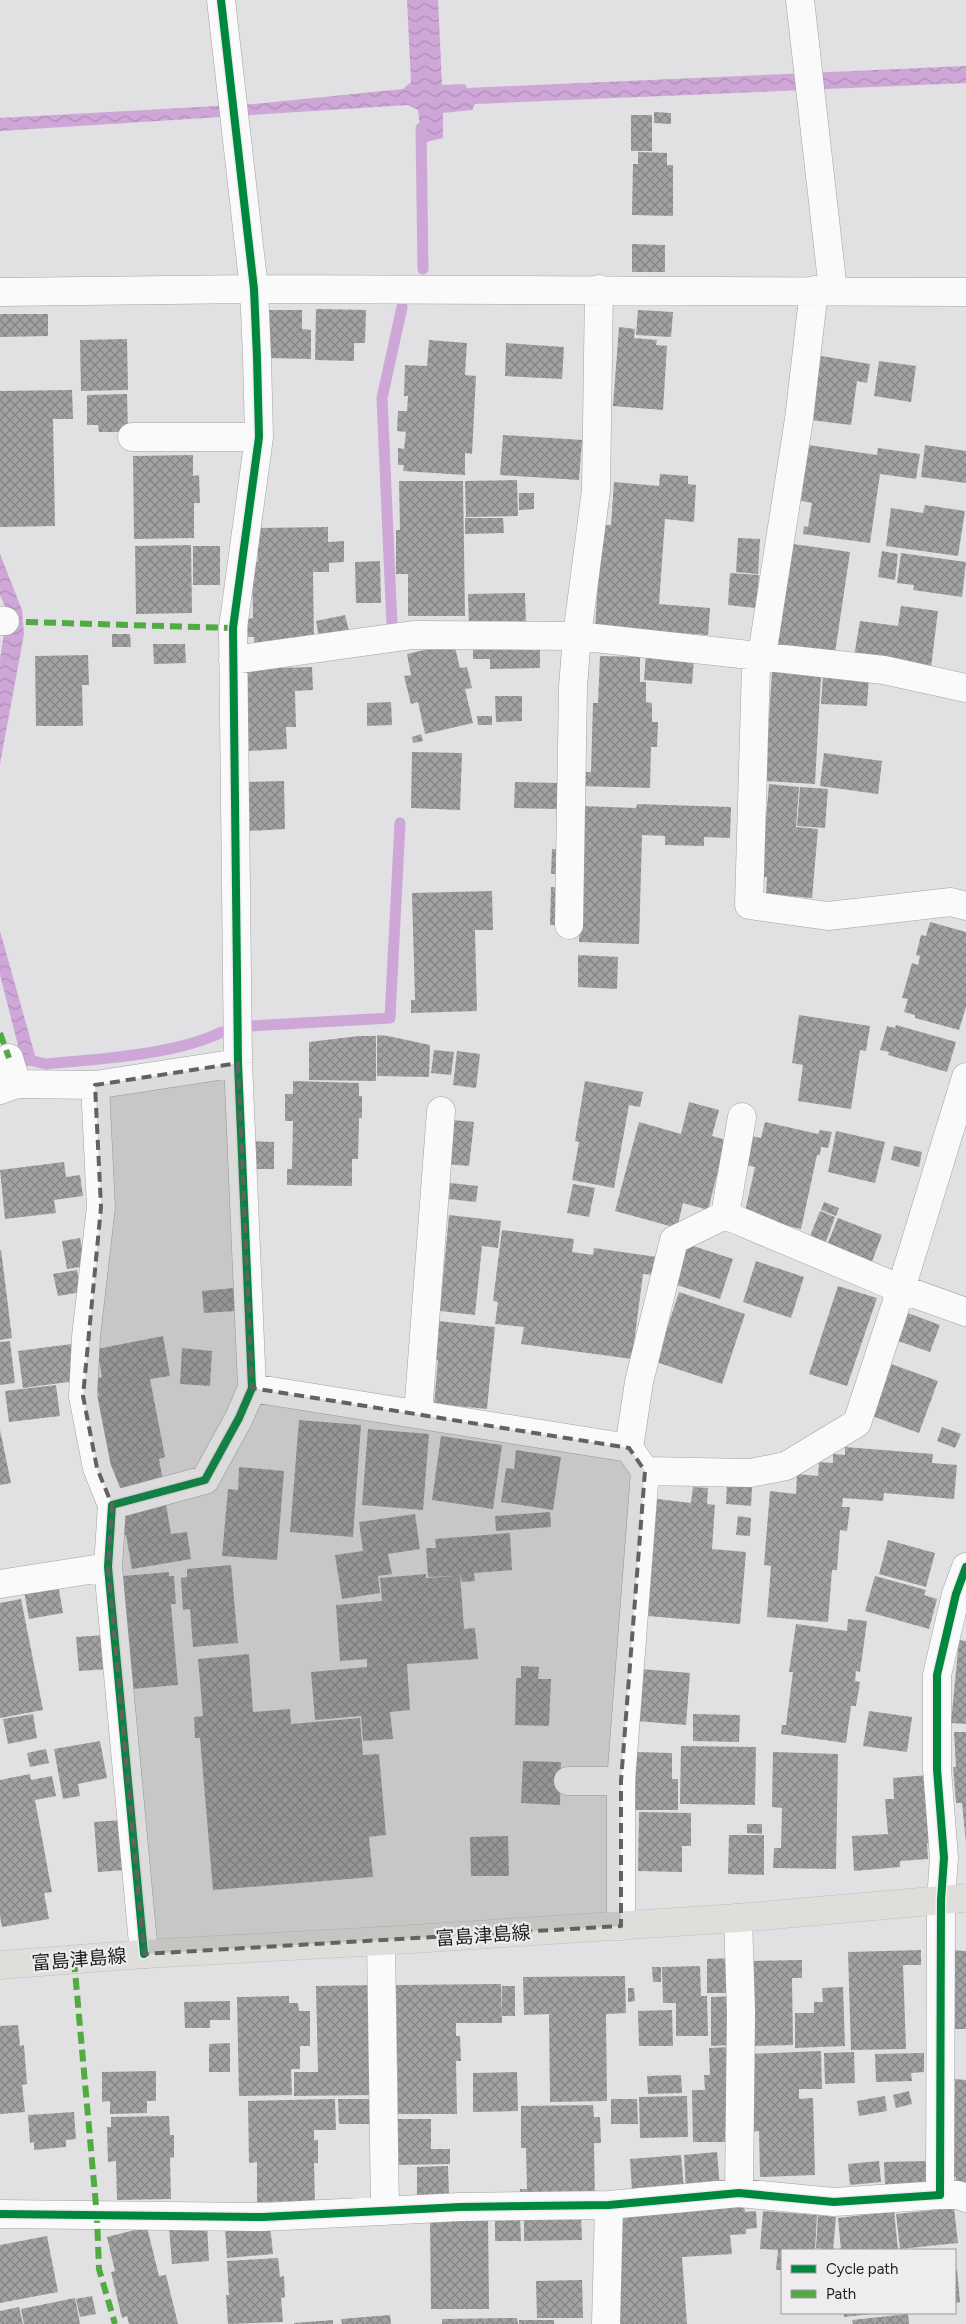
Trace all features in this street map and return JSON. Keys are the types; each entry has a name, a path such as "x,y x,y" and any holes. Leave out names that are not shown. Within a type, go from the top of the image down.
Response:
{"main road":[{"name":"富島津島線","path":"0,1965 144,1954 738,1918 954,1899"}],"street":[{"path":"112,1505 205,1480 239,1418 252,1388 238,1063 233,628 259,437 254,289 221,0"},
{"path":"800,0 811,95 824,290 799,419 762,655 756,666 749,905 828,916 951,902 966,906"},
{"path":"0,292 254,289 599,289 966,292"},
{"path":"569,925 573,688 577,636 596,490 599,289"},
{"path":"132,437 259,437"},
{"path":"233,660 413,635 577,636 884,670 966,688"},
{"path":"10,1076 95,1085 238,1063"},
{"path":"645,1471 750,1473 786,1466 857,1423 901,1289 966,1077"},
{"path":"95,1085 101,1206 86,1338 83,1396 97,1468 112,1505 108,1567 144,1954"},
{"path":"418,1414 441,1110"},
{"path":"725,1215 742,1117"},
{"path":"622,1926 622,1781 645,1471 629,1448 639,1382 674,1240 725,1215 901,1289 966,1312"},
{"path":"252,1388 629,1448"},
{"path":"0,1584 108,1567"},
{"path":"0,2214 263,2217 460,2207 609,2205 739,2193 834,2202 953,2197 954,1899 944,1858 937,1769 937,1675 956,1594 966,1567"},
{"path":"568,1781 622,1781"},
{"path":"738,1918 741,2011 739,2193"},
{"path":"381,1941 385,2211"},
{"path":"606,2324 609,2205"}],"highlighted area":[{"path":"238,1063 252,1388 629,1448 645,1471 621,1781 621,1926 144,1954 108,1567 112,1505 97,1468 83,1396 101,1207 95,1085"}],"water":[{"path":"407,0 438,0 442,85 465,84 467,88 966,66 966,83 475,104 472,110 443,113 443,138 422,143 418,110 408,105 0,131 0,118 253,104 403,89 411,82"},
{"path":"0,554 22,610 24,634 0,764 0,660 7,611 0,595"},
{"path":"0,931 36,1064 0,1073 20,1053 0,975"}],"building":[{"path":"654,112 671,113 671,124 654,123"},
{"path":"631,115 652,115 652,151 631,151"},
{"path":"638,152 667,153 667,165 673,165 673,216 632,215 633,164 638,164"},
{"path":"632,244 665,245 665,272 632,272"},
{"path":"316,309 366,310 365,343 354,343 354,361 315,360"},
{"path":"269,310 302,310 302,329 311,330 311,359 268,358"},
{"path":"638,310 673,312 671,337 636,335"},
{"path":"0,314 48,314 48,336 0,337"},
{"path":"619,327 635,329 634,338 657,340 656,345 667,346 663,410 613,406"},
{"path":"127,339 128,390 81,391 80,340"},
{"path":"429,340 467,343 465,375 476,376 472,454 465,453 465,475 403,471 404,465 398,465 398,448 404,449 406,432 397,431 398,411 407,411 408,396 404,396 405,365 427,366"},
{"path":"506,343 564,347 562,379 505,376"},
{"path":"821,356 870,364 867,383 857,381 851,425 811,420"},
{"path":"879,361 916,366 911,402 874,396"},
{"path":"72,390 73,419 53,419 55,526 0,527 0,391"},
{"path":"127,394 128,432 99,432 98,425 87,425 87,395"},
{"path":"503,435 582,440 579,480 500,475"},
{"path":"808,445 877,455 878,448 920,454 916,479 880,474 870,543 803,534 804,526 808,527 812,503 801,501"},
{"path":"925,445 966,451 966,483 921,477"},
{"path":"193,455 193,476 199,475 200,503 194,503 194,538 134,539 133,456"},
{"path":"660,474 688,476 688,484 696,485 694,522 665,519 659,604 710,608 708,635 595,627 602,525 611,525 614,482 659,486"},
{"path":"517,480 518,516 466,517 465,481"},
{"path":"399,481 463,481 465,616 408,616 408,574 396,574 396,530 400,530"},
{"path":"519,493 534,493 534,509 519,510"},
{"path":"925,505 965,511 958,556 886,546 891,508 923,513"},
{"path":"465,518 503,518 504,533 465,534"},
{"path":"328,527 328,542 344,541 344,562 329,563 329,572 313,572 314,643 254,644 254,637 248,637 248,619 253,618 252,562 258,562 257,528"},
{"path":"738,538 760,539 758,574 736,572"},
{"path":"793,544 850,552 835,653 778,644"},
{"path":"191,545 192,613 136,614 135,546"},
{"path":"193,546 220,546 220,585 193,585"},
{"path":"882,551 898,554 895,580 878,577"},
{"path":"901,553 966,562 962,597 913,590 914,585 897,583"},
{"path":"380,561 381,603 356,603 355,562"},
{"path":"730,573 759,575 756,608 728,605"},
{"path":"525,593 526,625 469,626 468,594"},
{"path":"901,606 938,611 931,667 854,656 860,621 898,626"},
{"path":"345,615 350,635 320,642 316,621"},
{"path":"112,634 130,634 131,647 112,647"},
{"path":"454,643 460,668 467,667 472,688 465,689 473,723 425,734 418,702 411,704 404,676 411,675 407,654"},
{"path":"473,643 540,643 540,668 490,669 490,659 473,659"},
{"path":"153,644 185,644 186,663 154,664"},
{"path":"646,653 694,657 692,684 644,680"},
{"path":"88,655 89,685 82,685 83,726 36,726 35,656"},
{"path":"600,656 640,657 640,682 646,682 646,702 652,703 652,722 658,722 657,747 651,747 650,788 582,786 583,772 591,772 593,703 598,703"},
{"path":"312,667 313,690 295,691 296,727 286,727 287,749 248,751 245,669"},
{"path":"772,672 821,675 815,784 765,781"},
{"path":"823,675 869,677 867,706 821,704"},
{"path":"495,696 522,696 522,721 496,722"},
{"path":"391,702 392,725 367,726 367,703"},
{"path":"477,716 492,716 492,725 478,725"},
{"path":"421,734 423,741 413,743 412,737"},
{"path":"412,752 462,753 460,810 411,808"},
{"path":"824,753 882,761 878,794 820,786"},
{"path":"284,781 285,829 247,831 245,782"},
{"path":"515,782 557,783 557,809 514,808"},
{"path":"769,784 799,787 796,827 818,829 812,898 766,894 767,877 761,877"},
{"path":"800,787 828,789 825,828 797,826"},
{"path":"637,804 731,807 730,838 704,837 704,846 665,845 665,836 642,835 639,944 579,942 582,806 636,808"},
{"path":"552,849 562,849 561,874 551,874"},
{"path":"551,887 564,888 563,925 550,925"},
{"path":"492,891 493,930 475,930 477,1011 411,1013 411,1000 415,1000 412,893"},
{"path":"930,922 966,932 966,1007 959,1030 915,1018 915,1015 904,1012 908,999 902,998 912,963 918,965 920,956 916,955 921,935 926,936"},
{"path":"578,955 618,957 617,989 578,987"},
{"path":"799,1015 870,1026 866,1051 860,1050 851,1109 798,1101 803,1065 792,1063"},
{"path":"896,1025 956,1042 947,1072 888,1055 889,1052 880,1050 887,1026 895,1028"},
{"path":"377,1035 430,1045 429,1077 377,1076"},
{"path":"359,1036 376,1036 376,1081 309,1080 309,1042"},
{"path":"434,1050 454,1052 451,1075 431,1073"},
{"path":"457,1051 480,1054 476,1088 453,1085"},
{"path":"293,1081 359,1083 359,1096 362,1096 362,1118 359,1118 358,1159 352,1159 352,1186 287,1185 287,1169 292,1169 293,1121 285,1121 285,1094 293,1094"},
{"path":"585,1081 643,1092 640,1107 629,1105 614,1188 572,1180 579,1142 575,1141"},
{"path":"689,1102 719,1110 712,1136 726,1140 708,1210 683,1203 677,1228 615,1211 639,1122 681,1134"},
{"path":"452,1120 474,1122 469,1166 447,1164"},
{"path":"765,1122 818,1134 820,1130 832,1132 828,1148 821,1147 820,1155 817,1155 801,1229 744,1216 755,1167 745,1165 751,1136 761,1138"},
{"path":"836,1131 885,1142 875,1183 828,1172"},
{"path":"250,1141 274,1142 274,1169 250,1169"},
{"path":"894,1146 922,1152 919,1167 891,1160"},
{"path":"64,1162 66,1177 80,1175 83,1196 54,1200 56,1213 5,1219 0,1170"},
{"path":"450,1183 478,1186 476,1202 449,1199"},
{"path":"573,1184 595,1188 589,1217 567,1213"},
{"path":"824,1202 839,1208 836,1216 821,1210"},
{"path":"820,1211 835,1217 824,1247 808,1241"},
{"path":"449,1215 501,1221 498,1248 482,1246 475,1315 440,1311"},
{"path":"838,1218 882,1235 870,1267 825,1250"},
{"path":"502,1230 574,1239 572,1252 593,1255 594,1248 657,1257 654,1275 643,1274 632,1359 521,1344 524,1327 495,1324 498,1302 493,1301"},
{"path":"80,1238 86,1266 67,1269 62,1241"},
{"path":"687,1244 733,1259 720,1299 674,1284"},
{"path":"0,1251 12,1338 0,1340"},
{"path":"756,1261 804,1277 791,1318 743,1302"},
{"path":"77,1270 81,1292 58,1296 53,1274"},
{"path":"838,1286 877,1298 847,1386 809,1374"},
{"path":"234,1288 236,1311 204,1313 202,1291"},
{"path":"679,1292 745,1314 722,1384 656,1362"},
{"path":"905,1312 940,1325 930,1352 895,1340"},
{"path":"438,1321 495,1327 487,1409 434,1404 438,1360 435,1360"},
{"path":"163,1336 170,1376 150,1379 165,1457 159,1459 163,1481 114,1490 93,1397 99,1396 96,1379 102,1377 97,1349"},
{"path":"10,1341 15,1383 0,1385 0,1342"},
{"path":"72,1344 76,1381 23,1388 18,1351"},
{"path":"182,1348 212,1351 210,1386 180,1384"},
{"path":"891,1364 938,1381 919,1433 872,1416"},
{"path":"56,1385 60,1416 9,1422 5,1391"},
{"path":"299,1420 361,1425 353,1537 290,1532"},
{"path":"942,1427 961,1434 955,1448 937,1441"},
{"path":"368,1429 429,1434 423,1510 362,1505"},
{"path":"0,1430 11,1483 0,1485"},
{"path":"441,1436 502,1445 493,1509 432,1500"},
{"path":"845,1447 933,1454 932,1463 957,1465 954,1499 884,1493 883,1501 843,1498 842,1507 850,1507 847,1531 840,1530 837,1570 832,1570 828,1622 767,1617 771,1566 764,1565 770,1491 796,1494 797,1474 818,1476 819,1462 833,1463 833,1454 845,1455"},
{"path":"516,1450 561,1457 553,1510 501,1502 506,1468 514,1469"},
{"path":"239,1467 284,1471 277,1560 222,1556 228,1489 238,1490"},
{"path":"727,1485 752,1487 751,1506 726,1504"},
{"path":"693,1487 708,1488 707,1504 715,1505 712,1549 746,1552 740,1624 648,1616 657,1499 691,1503"},
{"path":"166,1504 171,1534 187,1532 191,1559 132,1569 126,1535 123,1535 120,1515"},
{"path":"550,1512 551,1527 496,1531 495,1516"},
{"path":"415,1514 420,1549 388,1554 392,1574 378,1576 380,1593 342,1599 335,1555 363,1551 359,1522"},
{"path":"738,1516 751,1518 750,1536 736,1535"},
{"path":"510,1533 512,1570 474,1573 475,1581 462,1582 460,1574 464,1629 475,1628 478,1659 407,1664 410,1710 390,1712 393,1739 363,1741 361,1716 315,1720 311,1672 367,1667 367,1659 340,1661 336,1605 382,1601 380,1578 426,1574 426,1578 455,1576 428,1577 426,1548 436,1548 435,1539"},
{"path":"888,1540 935,1553 926,1587 879,1574"},
{"path":"231,1565 238,1643 193,1647 190,1609 183,1610 181,1578 187,1577 187,1569"},
{"path":"169,1572 169,1576 174,1576 176,1604 171,1604 178,1685 132,1689 123,1576"},
{"path":"875,1576 926,1590 924,1595 937,1599 929,1629 865,1611"},
{"path":"58,1584 63,1613 29,1619 24,1591"},
{"path":"21,1599 43,1710 0,1718 0,1603"},
{"path":"848,1619 867,1621 860,1672 856,1671 855,1681 860,1682 856,1706 851,1706 846,1743 781,1734 782,1725 786,1725 793,1672 789,1672 796,1624 847,1631"},
{"path":"105,1635 109,1669 79,1671 76,1637"},
{"path":"959,1640 966,1641 966,1724 951,1723"},
{"path":"249,1654 253,1712 290,1709 291,1724 360,1718 363,1755 379,1754 386,1835 369,1837 373,1877 213,1890 200,1738 195,1738 194,1717 203,1716 198,1659"},
{"path":"521,1666 539,1667 538,1679 551,1679 549,1726 515,1725 516,1678 521,1678"},
{"path":"641,1669 690,1673 686,1725 636,1721"},
{"path":"869,1711 912,1717 907,1752 863,1746"},
{"path":"33,1714 37,1738 8,1744 3,1719"},
{"path":"693,1714 740,1715 739,1742 693,1741"},
{"path":"954,1732 966,1732 966,1843 962,1803 956,1803 953,1767 956,1767"},
{"path":"100,1741 107,1778 78,1784 80,1796 63,1799 54,1749"},
{"path":"681,1746 756,1747 755,1805 680,1804"},
{"path":"46,1749 49,1763 30,1767 27,1753"},
{"path":"636,1752 672,1753 672,1779 678,1779 678,1810 635,1810"},
{"path":"773,1752 838,1754 836,1869 773,1868 774,1848 781,1848 782,1808 772,1807"},
{"path":"523,1761 561,1762 560,1805 521,1803"},
{"path":"30,1774 31,1780 52,1776 56,1796 35,1800 52,1892 44,1893 49,1919 2,1927 0,1916 0,1780"},
{"path":"928,1775 933,1843 927,1843 928,1859 900,1861 900,1867 854,1871 852,1836 888,1834 885,1799 894,1799 893,1778"},
{"path":"639,1812 691,1813 691,1846 682,1846 682,1872 638,1871"},
{"path":"121,1820 125,1870 98,1872 94,1822"},
{"path":"747,1824 762,1824 762,1834 747,1833"},
{"path":"729,1835 764,1835 764,1875 728,1874"},
{"path":"508,1836 509,1876 471,1876 470,1837"},
{"path":"921,1950 921,1965 903,1965 906,2049 851,2050 848,1952"},
{"path":"948,1950 966,1951 966,2029 947,2029"},
{"path":"733,1958 734,1993 707,1993 707,1959"},
{"path":"802,1960 802,1978 792,1978 793,2045 747,2046 746,1961"},
{"path":"700,1966 701,1996 707,1996 708,2036 676,2036 676,2003 663,2003 662,1967"},
{"path":"652,1967 661,1967 661,1982 653,1982"},
{"path":"625,1976 626,2013 606,2014 607,2101 550,2102 549,2014 524,2015 523,1977"},
{"path":"501,1984 502,2023 456,2023 456,2036 460,2036 461,2061 456,2061 457,2114 398,2114 396,1985"},
{"path":"376,1985 379,2095 294,2096 294,2072 318,2072 316,1986"},
{"path":"502,1986 515,1986 515,2016 502,2016"},
{"path":"843,1987 845,2046 795,2048 795,2013 814,2013 814,2002 823,2002 822,1988"},
{"path":"628,1988 634,1988 635,2001 628,2002"},
{"path":"289,1996 289,2003 298,2003 299,2011 310,2011 310,2046 300,2046 300,2069 291,2069 292,2095 239,2096 237,1997"},
{"path":"734,1996 734,2045 711,2046 711,1997"},
{"path":"230,2001 230,2020 210,2020 210,2028 185,2028 184,2002"},
{"path":"672,2010 673,2046 639,2046 638,2011"},
{"path":"18,2025 20,2046 24,2045 27,2084 22,2085 25,2112 0,2114 0,2026"},
{"path":"230,2043 230,2072 209,2072 209,2044"},
{"path":"730,2047 730,2142 693,2142 692,2090 705,2090 704,2075 710,2075 709,2048"},
{"path":"821,2051 822,2089 799,2089 799,2099 813,2098 815,2175 760,2177 759,2131 750,2132 747,2054"},
{"path":"854,2052 855,2083 825,2084 824,2053"},
{"path":"924,2053 924,2072 911,2073 912,2081 876,2082 875,2054"},
{"path":"156,2071 156,2101 147,2101 147,2113 110,2114 110,2101 102,2102 102,2072"},
{"path":"517,2072 518,2111 473,2112 473,2073"},
{"path":"681,2075 682,2093 648,2094 647,2076"},
{"path":"954,2079 966,2080 966,2186 955,2185 956,2177 950,2176 950,2137"},
{"path":"909,2091 912,2104 896,2108 893,2095"},
{"path":"687,2096 688,2137 640,2138 639,2097"},
{"path":"885,2096 887,2111 859,2116 857,2101"},
{"path":"335,2099 336,2130 314,2130 314,2140 318,2140 318,2163 314,2163 315,2201 257,2202 257,2162 249,2163 248,2101"},
{"path":"338,2099 373,2099 374,2124 339,2124"},
{"path":"611,2099 637,2099 638,2124 611,2124"},
{"path":"593,2105 594,2117 600,2117 601,2143 594,2143 595,2200 520,2200 520,2189 527,2189 526,2148 521,2148 521,2106"},
{"path":"74,2112 76,2139 66,2140 66,2147 34,2150 34,2142 30,2143 28,2115"},
{"path":"169,2116 170,2135 174,2135 174,2157 170,2158 171,2199 117,2200 116,2161 108,2162 107,2127 111,2127 111,2117"},
{"path":"397,2119 431,2119 431,2149 450,2149 450,2164 397,2165"},
{"path":"717,2152 720,2188 686,2190 684,2155"},
{"path":"681,2155 684,2188 632,2191 630,2159"},
{"path":"879,2161 881,2182 850,2185 848,2164"},
{"path":"927,2161 928,2191 895,2192 895,2184 885,2184 884,2162"},
{"path":"448,2166 449,2196 417,2197 417,2167"},
{"path":"744,2206 745,2212 756,2211 757,2228 746,2229 746,2234 730,2235 732,2254 682,2257 687,2324 615,2324 615,2213"},
{"path":"954,2208 958,2243 900,2249 896,2214"},
{"path":"763,2211 817,2215 815,2249 781,2249 781,2270 776,2270 778,2250 760,2249"},
{"path":"894,2211 898,2249 841,2249 838,2218"},
{"path":"581,2215 582,2240 524,2241 524,2216"},
{"path":"818,2215 836,2217 833,2249 816,2248"},
{"path":"520,2216 521,2241 495,2241 495,2217"},
{"path":"488,2217 489,2309 431,2309 430,2218"},
{"path":"270,2225 273,2254 227,2258 225,2228"},
{"path":"207,2226 209,2261 172,2264 169,2228"},
{"path":"147,2227 159,2276 166,2275 178,2324 129,2324 127,2316 122,2318 111,2272 115,2271 107,2237"},
{"path":"47,2236 58,2292 0,2303 0,2245"},
{"path":"278,2258 280,2277 284,2276 285,2297 281,2298 283,2322 228,2324 226,2295 229,2295 227,2261"},
{"path":"956,2270 960,2302 956,2303"},
{"path":"582,2280 583,2318 537,2318 536,2281"},
{"path":"92,2296 96,2314 80,2317 76,2299"},
{"path":"75,2298 80,2324 24,2324 21,2309"},
{"path":"19,2307 23,2324 0,2324 0,2311"},
{"path":"844,2314 871,2314 844,2317"},
{"path":"908,2314 909,2324 853,2324 852,2320"},
{"path":"390,2315 391,2324 342,2324 341,2319"},
{"path":"517,2318 518,2324 442,2324 442,2319"},
{"path":"333,2320 333,2324 294,2324 294,2323"},
{"path":"519,2320 554,2320 554,2324 519,2324"}],"waterway":[{"path":"421,128 423,269"},
{"path":"392,625 382,398 402,307"},
{"path":"251,1026 390,1018 400,823"},
{"path":"29,1060 46,1064 136,1055 182,1046 222,1032"}],"marked path":[{"path":"26,622 233,628"},
{"path":"0,1033 9,1058"},
{"path":"74,1960 97,2217 99,2269 115,2324"}],"cycle path":[{"path":"144,1954 108,1567 112,1505 205,1480 239,1418 252,1388 238,1063 233,628 259,437 254,289 221,0"},
{"path":"0,2214 263,2217 460,2207 609,2205 739,2193 834,2202 940,2195 941,1900 944,1858 937,1769 937,1675 956,1594 966,1567"}]}
